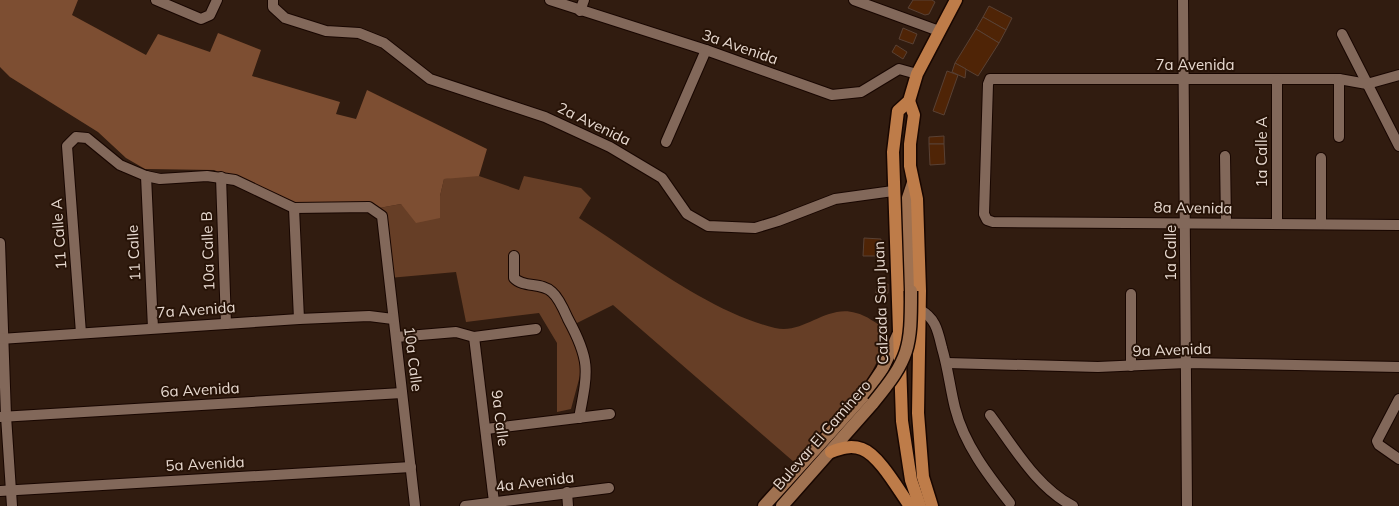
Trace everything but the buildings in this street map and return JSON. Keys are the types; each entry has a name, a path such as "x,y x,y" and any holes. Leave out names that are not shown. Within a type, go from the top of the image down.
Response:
{"main road":[{"name":"Calzada San Juan","path":"920,506 911,480 902,421 894,191 895,129 898,111 909,101 917,74 956,0"},
{"name":"Calzada San Juan","path":"909,101 914,115 910,144 912,183 917,199 920,314 918,413 923,477 932,506"},
{"name":"Bulevar El Caminero","path":"782,506 873,403 896,374 905,359 911,328 908,198 912,183"},
{"path":"898,312 920,314"},
{"name":"Bulevar El Caminero","path":"764,506 868,390 882,370 898,336"},
{"path":"831,452 846,447 863,449 881,465 910,506"}],"street":[{"path":"156,0 201,18 210,15 217,0"},
{"name":"3a Avenida","path":"550,0 706,50 832,95 861,92 899,69 917,74"},
{"path":"580,11 584,0"},
{"path":"854,0 939,31"},
{"name":"1a Calle","path":"1183,0 1187,506"},
{"name":"2a Avenida","path":"273,4 285,18 326,31 359,33 384,43 430,79 545,117 610,146 662,178 688,214 708,226 755,228 778,221 835,198 894,191"},
{"path":"1342,34 1399,146"},
{"path":"666,142 706,50"},
{"name":"7a Avenida","path":"987,220 984,214 988,84 990,79 1339,79 1367,84 1399,75"},
{"path":"1339,79 1339,137"},
{"name":"1a Calle A","path":"1277,80 1277,224"},
{"name":"11 Calle A","path":"81,333 67,146 76,138 87,138 120,164 146,176"},
{"path":"1225,156 1226,223"},
{"path":"1321,158 1321,224"},
{"path":"146,176 160,179 207,176 235,180 294,208 299,319"},
{"name":"11 Calle","path":"146,176 153,328"},
{"name":"10a Calle B","path":"221,178 226,324"},
{"name":"10a Calle","path":"294,208 369,208 382,216 415,506"},
{"name":"8a Avenida","path":"987,220 1399,225"},
{"path":"0,243 3,417 12,491 12,506"},
{"path":"514,256 514,278 519,282 539,286 553,293 581,342 586,356 586,368 579,418"},
{"path":"1131,366 1132,294"},
{"path":"920,314 930,316 934,321 947,363 955,408 963,431 982,467 1010,504"},
{"name":"7a Avenida","path":"2,338 299,319 369,316 393,319"},
{"path":"396,337 456,332 474,338 536,329"},
{"name":"9a Calle","path":"474,338 494,502"},
{"name":"9a Avenida","path":"947,363 1131,366 1186,363 1399,367"},
{"name":"6a Avenida","path":"3,417 402,393"},
{"path":"1399,399 1394,418 1377,441 1379,445 1399,459"},
{"path":"486,429 610,414"},
{"path":"990,415 1038,478 1052,492 1073,506"},
{"name":"5a Avenida","path":"0,491 411,466"},
{"name":"4a Avenida","path":"465,506 609,488"},
{"path":"567,492 568,506"}],"shaded area":[{"path":"0,0 78,0 72,15 146,55 158,34 210,52 218,33 261,50 252,76 340,102 336,114 356,119 367,90 487,149 479,176 444,179 440,196 440,218 416,223 401,204 379,208 296,203 214,170 145,169 126,158 98,132 10,77 0,67"},
{"path":"479,176 519,190 524,176 581,188 591,198 579,218 700,296 750,320 775,328 786,329 796,327 845,311 860,314 886,329 880,355 869,378 794,462 613,305 571,326 582,368 571,409 557,412 557,343 539,313 466,322 456,272 389,278 379,208 401,204 440,218 440,196 444,179"}]}
